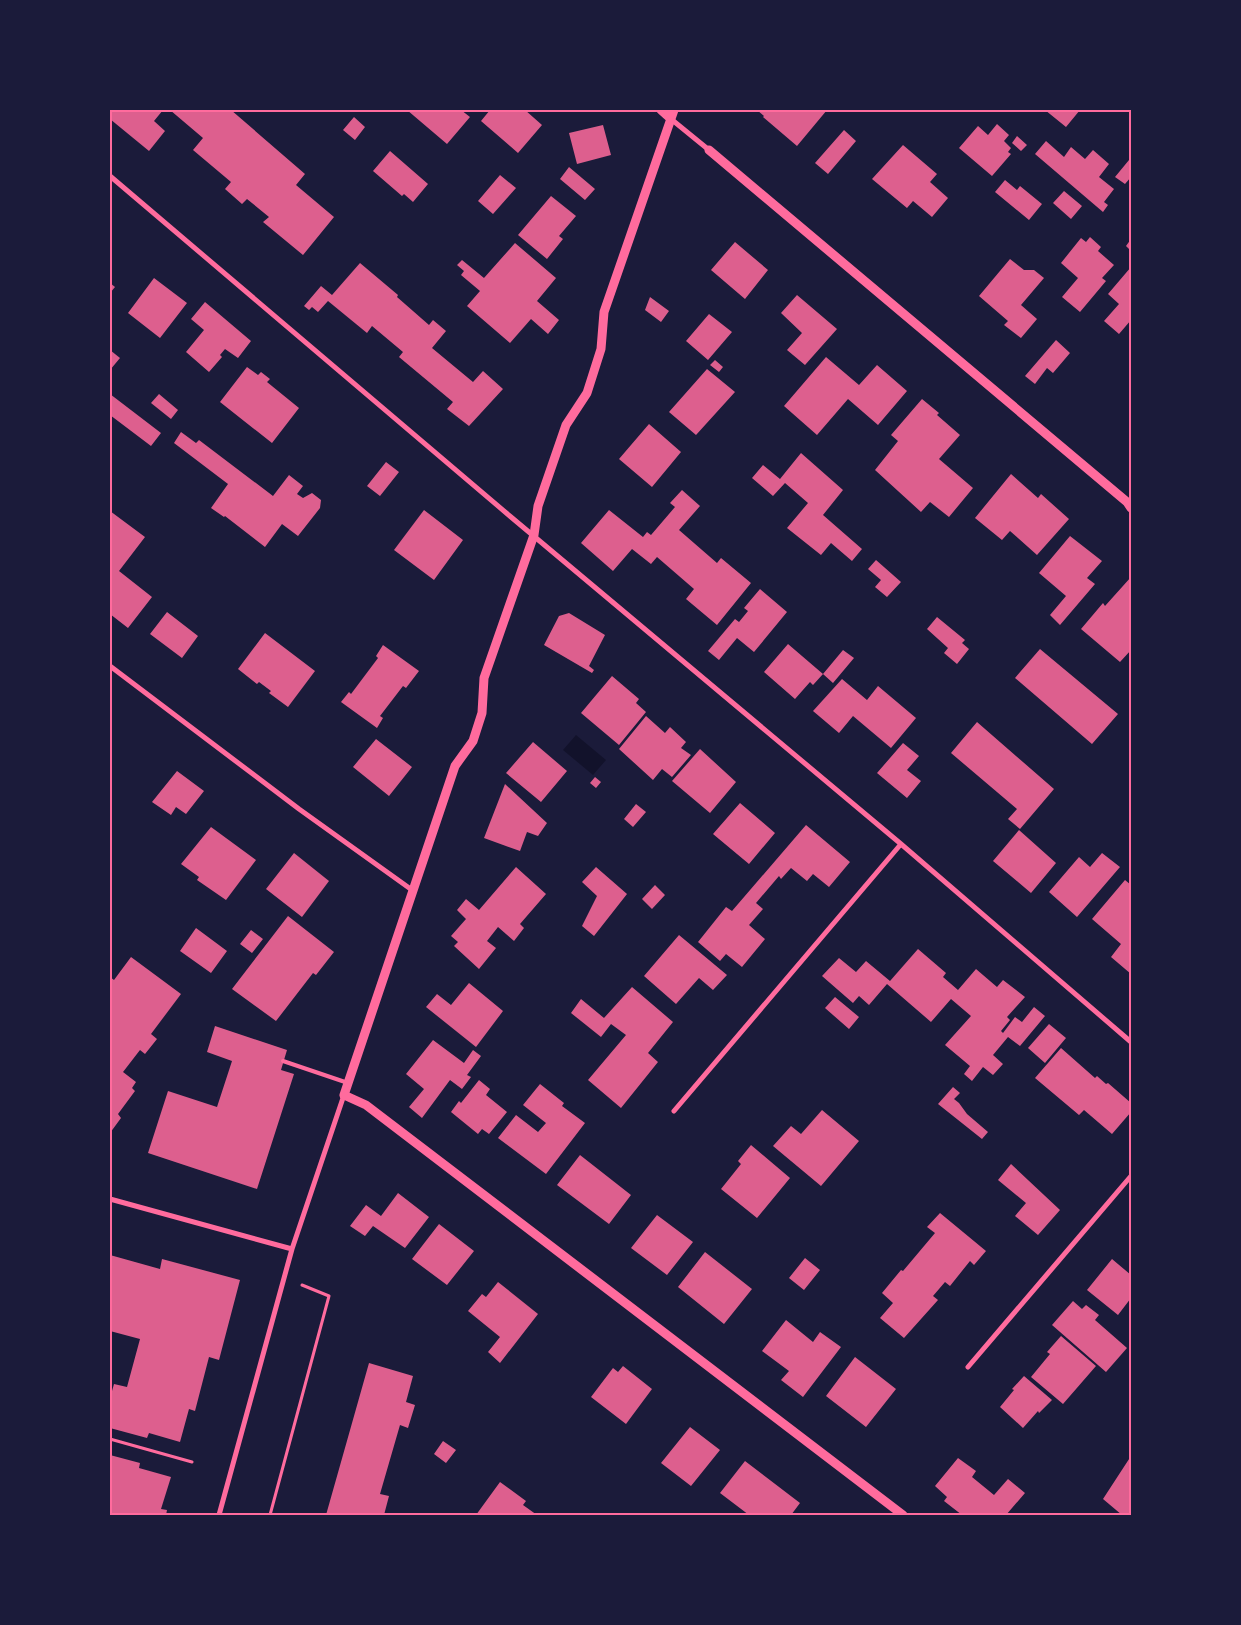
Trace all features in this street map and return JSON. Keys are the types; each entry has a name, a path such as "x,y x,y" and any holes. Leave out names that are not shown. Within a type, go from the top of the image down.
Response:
{"street":[{"path":"661,110 673,114 709,150 1127,502 1131,508"},
{"path":"219,1515 292,1249 454,766 473,741 482,713 484,678 534,535 538,506 566,425 587,393 601,349 604,312 673,114"},
{"path":"110,176 901,844 1131,1042"},
{"path":"110,666 299,809 412,890"},
{"path":"674,1111 901,844"},
{"path":"344,1095 366,1105 903,1515"},
{"path":"968,1367 1131,1176"},
{"path":"110,1199 292,1249"}],"lane":[{"path":"283,1061 348,1083"}],"path":[{"path":"270,1515 329,1296 284,1279"},
{"path":"110,1439 192,1462"}],"shaded area":[{"path":"576,735 606,760 593,775 563,750"}],"building":[{"path":"110,110 163,110 154,121 165,131 149,151 110,119"},
{"path":"170,110 231,110 305,174 296,185 334,217 303,255 263,222 269,217 247,199 242,204 225,189 231,182 193,150 203,138"},
{"path":"407,110 461,110 470,117 447,144"},
{"path":"490,110 525,110 542,125 518,153 481,121"},
{"path":"757,110 827,110 797,146"},
{"path":"1045,110 1080,110 1066,127"},
{"path":"354,117 365,127 355,140 343,130"},
{"path":"997,124 1009,135 1004,141 1011,148 1008,152 1011,154 992,176 959,148 978,126 988,135"},
{"path":"603,125 611,155 577,164 569,133"},
{"path":"844,130 856,141 828,174 815,163"},
{"path":"1017,136 1027,145 1021,151 1012,143"},
{"path":"1046,141 1064,157 1071,147 1085,159 1093,150 1109,164 1099,177 1114,189 1104,202 1108,205 1103,212 1035,154"},
{"path":"903,145 937,174 930,182 948,198 932,217 913,201 907,208 872,179"},
{"path":"390,151 428,184 413,202 404,194 402,196 373,171"},
{"path":"1129,160 1131,162 1131,177 1125,184 1115,177"},
{"path":"569,167 595,189 585,200 560,179"},
{"path":"500,175 516,188 493,214 478,201"},
{"path":"1005,180 1017,190 1020,186 1042,204 1029,220 995,192"},
{"path":"1064,191 1082,206 1071,219 1053,203"},
{"path":"551,196 576,216 559,236 563,239 547,259 518,235"},
{"path":"1090,237 1101,247 1098,251 1114,265 1102,278 1106,281 1080,312 1062,297 1078,278 1061,263 1081,238 1086,242"},
{"path":"1131,239 1131,248 1130,250 1126,246"},
{"path":"735,242 768,270 745,299 711,270"},
{"path":"515,243 556,278 537,301 559,320 548,334 531,319 510,343 467,306 480,291 461,275 464,271 457,265 462,260 484,278"},
{"path":"1010,259 1024,270 1034,270 1044,278 1021,305 1037,319 1021,338 1004,325 1008,321 979,296"},
{"path":"360,263 398,295 397,297 429,325 433,320 446,331 432,348 473,382 483,371 503,389 469,426 447,409 453,402 399,357 403,352 372,326 367,333 328,301 318,312 312,307 309,310 304,306 321,286 332,295"},
{"path":"1131,267 1131,320 1119,334 1104,321 1119,304 1108,294"},
{"path":"154,278 187,303 160,338 128,313"},
{"path":"110,283 115,287 110,293"},
{"path":"797,295 837,329 805,365 787,350 802,333 781,313"},
{"path":"650,297 669,311 661,322 645,310"},
{"path":"205,302 251,341 238,358 225,349 220,355 222,357 209,372 186,352 204,330 191,319"},
{"path":"709,314 732,332 708,360 686,341"},
{"path":"1056,340 1070,353 1053,373 1047,368 1035,384 1025,376"},
{"path":"110,350 120,358 110,370"},
{"path":"826,357 859,385 877,365 907,391 878,425 848,399 817,435 784,406"},
{"path":"715,360 723,367 719,372 710,365"},
{"path":"247,367 258,375 261,372 270,379 267,382 299,408 272,443 220,402"},
{"path":"707,369 735,392 696,435 669,412"},
{"path":"110,394 161,433 151,446 110,415"},
{"path":"159,394 178,410 171,419 151,403"},
{"path":"922,399 939,413 937,415 960,435 939,459 973,488 949,517 930,502 921,512 875,470 898,441 891,435"},
{"path":"649,424 681,452 652,487 619,459"},
{"path":"181,432 196,443 199,440 273,496 289,475 303,486 297,494 303,498 312,493 321,500 320,508 298,536 282,524 265,547 225,516 211,508 228,484 174,443"},
{"path":"801,453 843,490 823,515 862,549 852,561 831,543 821,555 787,528 808,503 785,483 773,496 752,478 763,465 780,479"},
{"path":"386,462 399,472 380,496 367,486"},
{"path":"1011,474 1038,498 1041,494 1069,519 1037,555 1010,531 1002,540 975,518"},
{"path":"682,490 700,506 679,530 717,563 721,558 751,583 717,625 686,599 694,589 657,557 651,564 632,549 613,571 581,543 609,510 643,537 647,532 651,535 675,507 670,503"},
{"path":"424,510 463,540 434,580 394,550"},
{"path":"110,511 145,537 119,571 152,597 128,628 110,614"},
{"path":"1070,536 1102,561 1087,578 1095,584 1060,625 1050,615 1066,596 1039,573"},
{"path":"876,560 901,582 887,597 875,587 881,580 868,569"},
{"path":"1131,577 1131,650 1120,662 1081,629 1103,603 1105,606"},
{"path":"760,589 787,612 754,652 737,638 719,660 708,651 735,619 739,622 748,611 744,608"},
{"path":"167,612 198,636 182,658 150,634"},
{"path":"569,613 605,635 589,666 594,670 592,673 544,645 559,616"},
{"path":"937,617 965,640 962,643 969,649 957,664 944,653 948,648 927,629"},
{"path":"265,633 315,671 288,707 269,693 271,691 259,682 257,684 238,669"},
{"path":"788,644 823,674 813,685 810,682 795,699 764,672"},
{"path":"383,645 419,671 406,688 403,686 380,716 383,718 377,728 341,702 349,692 351,694 378,658 376,656"},
{"path":"1040,649 1118,714 1092,744 1015,678"},
{"path":"843,650 854,658 833,683 823,674"},
{"path":"612,676 639,699 636,703 646,712 619,745 581,713"},
{"path":"842,679 867,700 878,686 916,718 891,748 853,716 839,733 813,711"},
{"path":"646,716 665,733 670,727 686,742 681,748 691,755 672,777 662,769 653,780 619,749"},
{"path":"977,722 1054,789 1020,829 1008,819 1017,809 951,753"},
{"path":"376,739 412,767 389,796 353,767"},
{"path":"533,742 567,771 541,802 506,773"},
{"path":"903,743 919,756 907,770 921,781 907,798 877,773"},
{"path":"700,749 736,782 710,813 672,781"},
{"path":"177,771 204,791 186,814 176,807 171,815 152,802"},
{"path":"595,777 601,782 596,788 590,783"},
{"path":"505,784 547,823 538,836 527,832 520,851 484,838"},
{"path":"740,803 775,833 749,864 713,834"},
{"path":"636,804 646,812 633,827 624,819"},
{"path":"806,825 850,862 829,887 813,874 807,881 791,868 781,879 779,876 756,903 763,909 749,925 765,939 742,967 726,954 720,961 698,942 726,907 732,911"},
{"path":"211,827 256,860 226,900 197,880 199,877 181,864"},
{"path":"1019,830 1056,863 1031,893 993,861"},
{"path":"294,853 329,881 302,917 266,889"},
{"path":"1102,853 1120,867 1077,917 1049,892 1079,857 1090,867"},
{"path":"516,867 546,894 520,924 524,928 514,941 498,927 487,941 496,948 479,969 454,946 458,942 451,936 466,919 457,910 466,899 479,910"},
{"path":"596,867 627,894 594,936 582,926 597,896 582,882"},
{"path":"1125,880 1131,885 1131,974 1111,957 1121,944 1092,919"},
{"path":"655,885 665,895 652,909 642,899"},
{"path":"288,916 334,952 316,975 313,973 276,1021 232,989"},
{"path":"196,928 227,951 211,973 180,951"},
{"path":"251,930 263,939 252,953 240,944"},
{"path":"679,935 727,975 713,990 699,978 676,1004 644,976"},
{"path":"918,949 946,973 943,977 958,990 976,969 997,987 1003,980 1025,997 1007,1017 1010,1020 1001,1031 1003,1033 1015,1017 1022,1022 1034,1007 1045,1016 1020,1046 1008,1037 993,1055 1003,1064 993,1075 983,1067 972,1081 964,1074 970,1066 945,1045 971,1016 951,999 931,1022 887,984 869,1005 859,996 853,1003 822,976 839,958 856,972 866,961 890,981"},
{"path":"131,957 181,994 151,1034 157,1039 145,1054 140,1050 123,1072 136,1082 132,1088 135,1091 118,1114 121,1118 110,1133 110,977 114,980"},
{"path":"469,983 503,1011 476,1047 426,1007 437,994 451,1005"},
{"path":"632,987 673,1022 648,1053 658,1062 621,1108 588,1080 626,1035 611,1024 601,1037 571,1013 581,999 604,1018"},
{"path":"835,997 859,1017 849,1029 825,1008"},
{"path":"1049,1024 1066,1038 1045,1063 1028,1048"},
{"path":"215,1026 287,1050 281,1070 294,1074 257,1189 148,1153 168,1091 217,1107 232,1061 207,1052"},
{"path":"433,1040 464,1063 473,1050 481,1056 467,1075 471,1077 462,1089 450,1080 422,1118 409,1107 424,1089 406,1074"},
{"path":"1061,1048 1095,1078 1097,1076 1106,1084 1108,1083 1131,1103 1131,1112 1112,1134 1084,1110 1079,1115 1035,1078"},
{"path":"479,1080 490,1089 486,1095 507,1112 489,1134 482,1129 478,1134 451,1112 459,1101 461,1103"},
{"path":"540,1084 564,1103 562,1106 585,1123 546,1174 498,1138 516,1115 538,1132 546,1123 523,1105"},
{"path":"953,1087 960,1093 954,1099 967,1114 988,1132 982,1139 938,1104"},
{"path":"822,1110 859,1141 821,1186 773,1146 791,1126 801,1134"},
{"path":"751,1145 790,1178 757,1218 721,1189 741,1164 738,1161"},
{"path":"580,1155 631,1195 609,1224 557,1185"},
{"path":"1011,1164 1060,1210 1038,1235 1015,1216 1026,1203 998,1180"},
{"path":"398,1193 429,1217 405,1248 373,1226 365,1236 350,1226 366,1205 381,1216"},
{"path":"940,1213 986,1251 974,1265 970,1261 950,1286 945,1282 933,1296 938,1300 904,1338 880,1318 893,1303 882,1293 935,1233 927,1227"},
{"path":"657,1215 693,1242 667,1275 631,1248"},
{"path":"439,1224 474,1251 447,1285 412,1259"},
{"path":"705,1252 752,1289 724,1324 678,1287"},
{"path":"110,1255 160,1269 162,1259 240,1280 219,1360 209,1357 195,1411 189,1409 180,1442 149,1433 147,1438 110,1428 110,1398 114,1384 127,1387 140,1339 110,1331"},
{"path":"805,1258 820,1270 804,1290 789,1278"},
{"path":"1112,1259 1131,1275 1131,1298 1118,1315 1087,1290"},
{"path":"498,1282 538,1314 500,1363 488,1352 500,1337 468,1311 482,1294 486,1297"},
{"path":"1073,1301 1082,1309 1086,1305 1099,1315 1095,1320 1127,1348 1106,1372 1052,1325"},
{"path":"786,1320 813,1342 820,1332 841,1347 803,1397 781,1380 789,1371 762,1351"},
{"path":"1061,1336 1096,1366 1063,1404 1031,1377 1050,1354 1047,1352"},
{"path":"855,1357 896,1389 866,1427 826,1396"},
{"path":"369,1363 413,1376 406,1402 415,1405 408,1428 400,1425 380,1494 389,1496 384,1515 326,1515"},
{"path":"623,1366 652,1389 626,1424 591,1397 613,1368 618,1372"},
{"path":"1024,1376 1052,1400 1039,1413 1038,1411 1023,1428 1000,1407 1014,1390 1012,1389"},
{"path":"690,1427 720,1450 691,1486 661,1463"},
{"path":"443,1441 456,1450 446,1463 434,1454"},
{"path":"110,1455 140,1463 139,1468 171,1477 161,1509 167,1510 166,1515 110,1515"},
{"path":"1131,1456 1131,1515 1122,1515 1103,1499"},
{"path":"958,1458 976,1471 972,1477 994,1495 1008,1479 1025,1493 1006,1515 962,1515 944,1501 947,1497 935,1486"},
{"path":"745,1461 800,1503 791,1515 749,1515 720,1493"},
{"path":"500,1482 526,1501 523,1505 537,1515 476,1515"}]}
